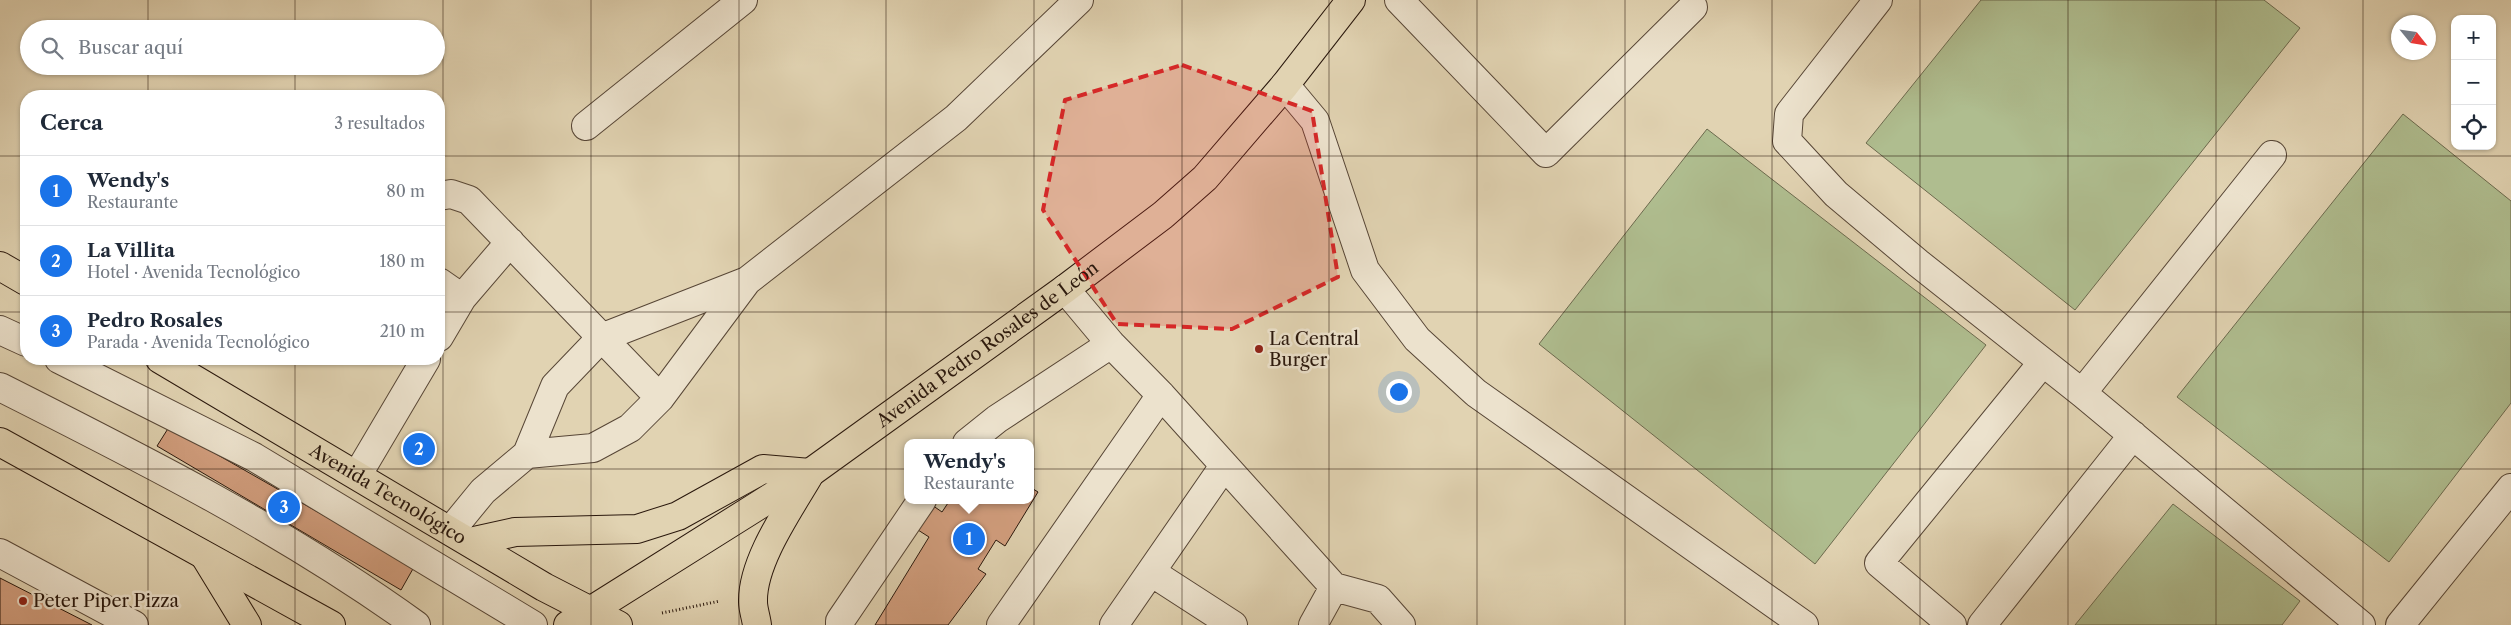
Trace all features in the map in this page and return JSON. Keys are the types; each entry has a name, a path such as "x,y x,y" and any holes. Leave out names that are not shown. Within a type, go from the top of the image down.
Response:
{"main road":[{"name":"Avenida Pedro Rosales de León","path":"568,625 810,473 1163,215 1205,178 1285,85 1349,1"},
{"path":"0,266 20,278"},
{"name":"Avenida Tecnológico","path":"170,365 358,474 544,587 618,625"},
{"path":"0,442 331,625"},
{"path":"461,536 515,532 637,529 678,516 763,469 810,473 776,530 760,564 753,601 757,625"},
{"path":"205,557 247,625"}],"lane":[{"path":"586,126 743,0"},
{"path":"527,454 593,448 630,428 660,398 747,281 956,118 1079,0"},
{"path":"1399,0 1546,153 1693,8"},
{"path":"1878,0 1789,114 1787,141 1836,194 1918,263 2082,393 2361,625"},
{"path":"1285,85 1315,121 1365,270 1417,339 1476,393 1804,625"},
{"path":"2082,393 2272,155"},
{"path":"445,195 451,194 469,200 660,398"},
{"path":"445,327 462,298 510,242"},
{"path":"461,536 483,491 527,454 555,386 601,338 747,281"},
{"path":"445,286 462,298"},
{"path":"1065,288 1110,344 1162,395 1334,587 1378,599 1401,625"},
{"path":"0,330 20,339"},
{"path":"972,439 997,419 1110,344"},
{"path":"1952,625 1879,563 2043,362"},
{"path":"71,365 254,458 533,625"},
{"path":"358,474 422,365"},
{"path":"0,387 159,467 322,562 416,625"},
{"path":"1001,625 1162,395"},
{"path":"1982,625 2133,436"},
{"path":"1114,625 1224,466"},
{"path":"2400,625 2511,488"},
{"path":"840,625 840,621 919,504"},
{"path":"0,553 134,625"},
{"path":"1151,572 1233,625"},
{"path":"1313,625 1334,587"}],"path":[{"path":"662,613 727,599"}],"highlighted area":[{"path":"1182,65 1312,111 1338,277 1232,329 1117,324 1043,210 1065,100"}],"green space":[{"path":"1981,0 2264,0 2300,28 2075,310 1866,143"},
{"path":"2403,114 2511,201 2511,403 2389,562 2177,397"},
{"path":"1707,129 1986,345 1815,564 1539,344"},
{"path":"2173,504 2300,601 2282,625 2075,625"}],"building":[{"path":"169,427 414,567 401,590 157,446"},
{"path":"1034,490 1038,492 1034,499"},
{"path":"947,504 1031,504 1005,546 996,540 978,569 986,574 948,625 875,625 929,537 918,530 932,505 942,512"},
{"name":"Peter Piper Pizza","path":"0,578 92,625 0,625"}],"place":[{"name":"La Central Burger","path":"1259,349"},
{"name":"La Villita","path":"419,449"},
{"name":"Pedro Rosales","path":"284,507"},
{"name":"Wendy's","path":"969,539"},
{"name":"Peter Piper Pizza","path":"23,601"}]}
